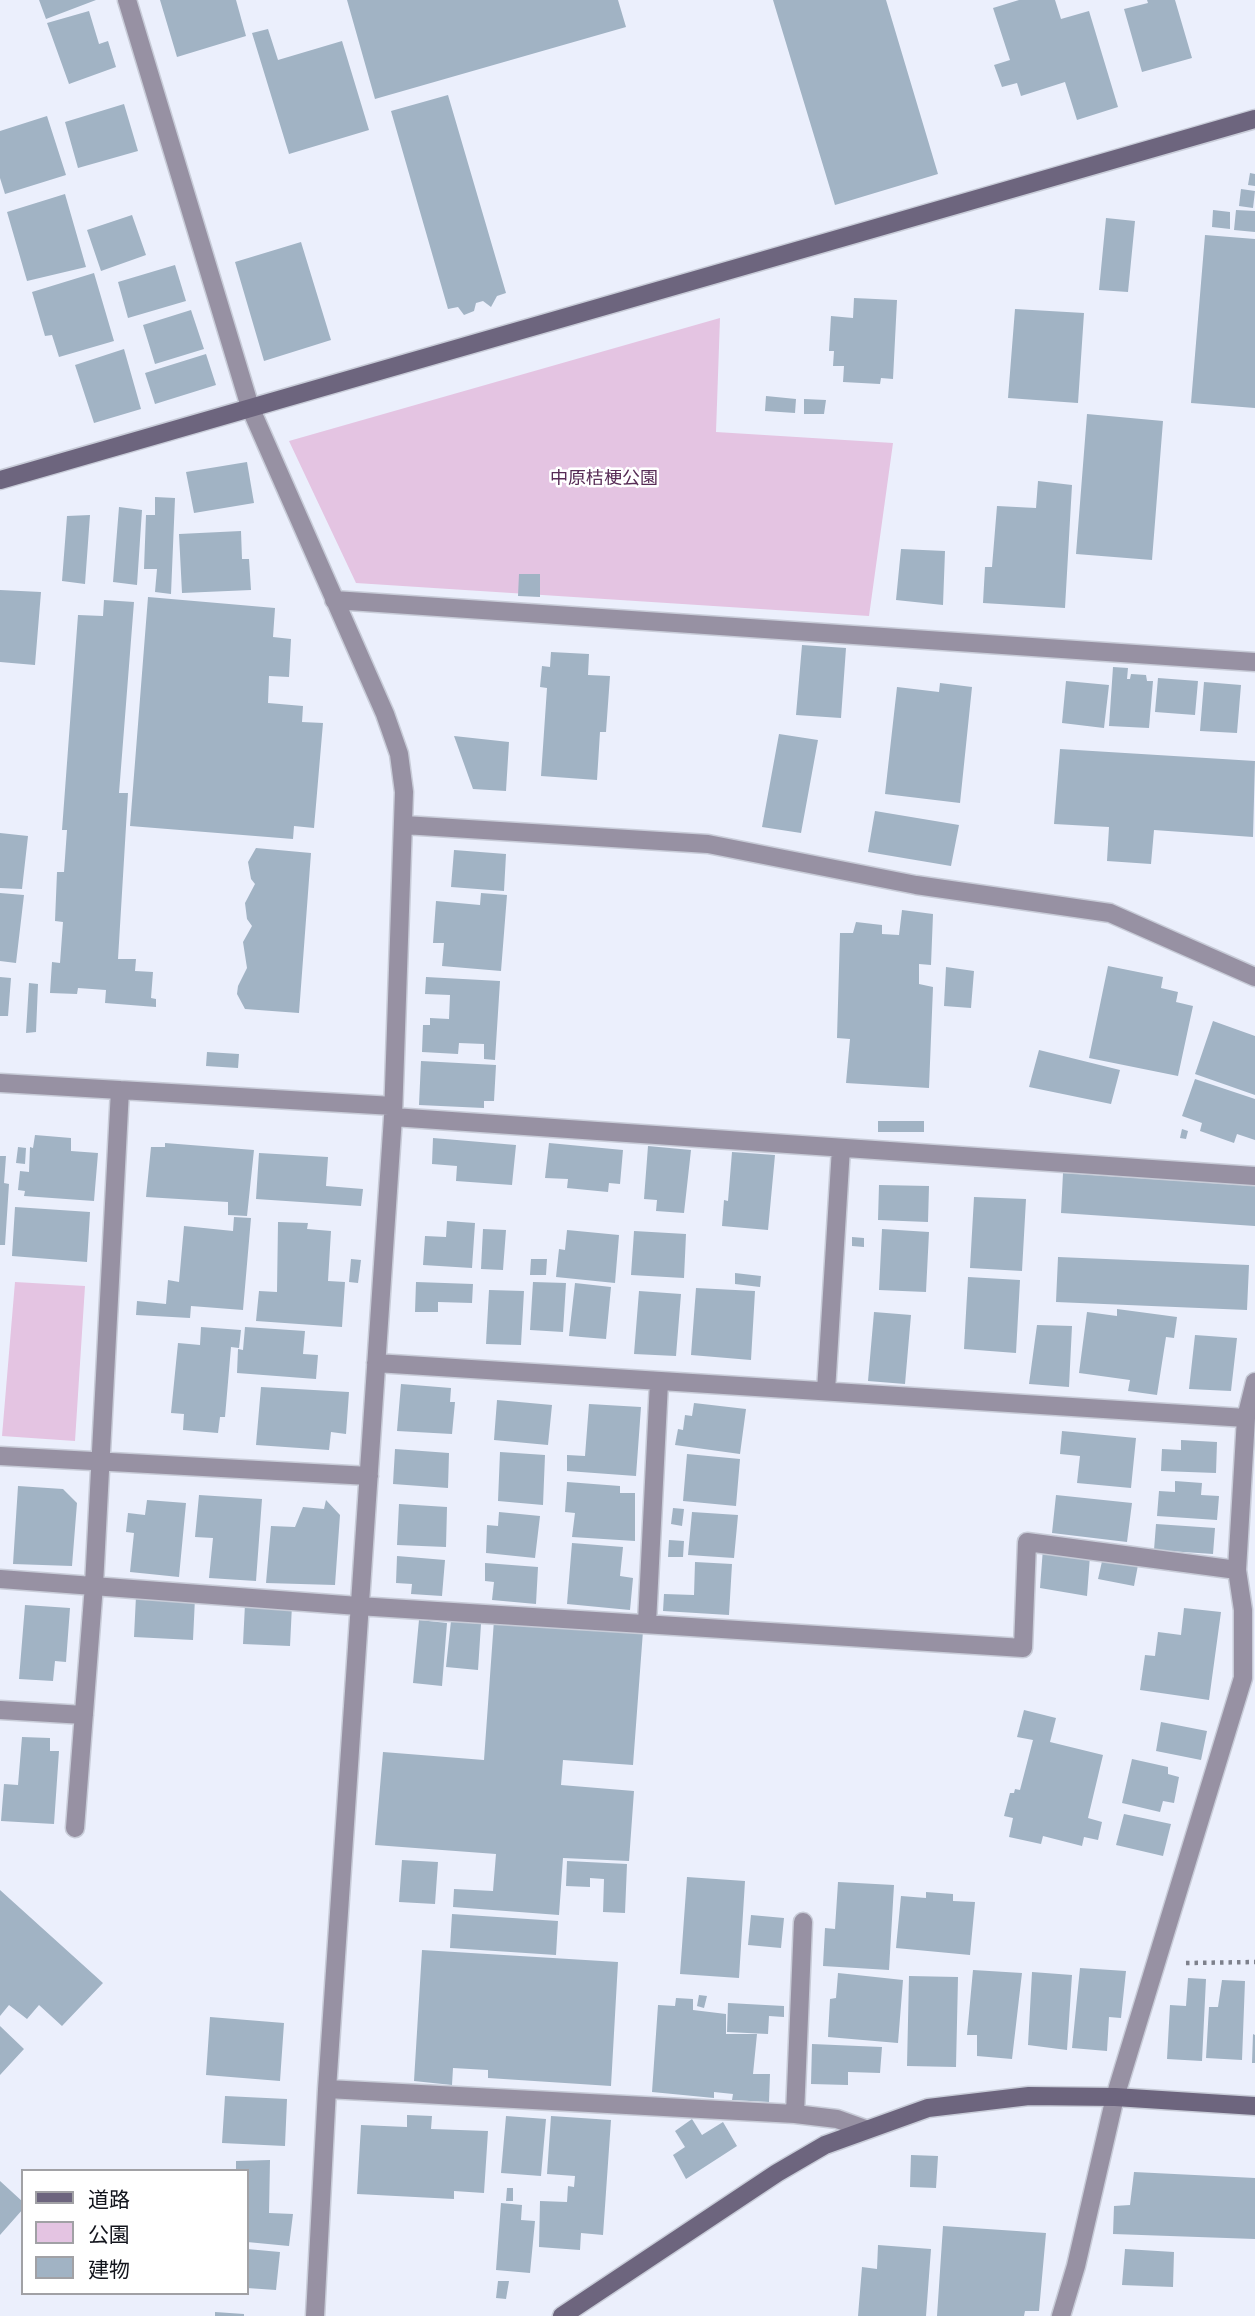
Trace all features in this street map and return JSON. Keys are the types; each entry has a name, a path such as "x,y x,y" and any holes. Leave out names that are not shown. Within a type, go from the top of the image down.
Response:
{"street":[{"path":"127,0 250,407 399,754 404,792 393,1112 358,1606 315,2316"},
{"path":"0,480 1255,119"},
{"path":"334,600 1255,662"},
{"path":"404,825 708,844 916,885 1110,914 1255,977"},
{"path":"0,1083 120,1090 841,1148 1255,1176"},
{"path":"75,1828 94,1585 120,1090"},
{"path":"826,1391 841,1148"},
{"path":"376,1363 1246,1418"},
{"path":"648,1623 659,1382"},
{"path":"1060,2316 1076,2266 1115,2097 1243,1678 1243,1610 1237,1570 1246,1418 1255,1382"},
{"path":"0,1456 369,1476"},
{"path":"0,1579 358,1606 1023,1648 1027,1542 1237,1570"},
{"path":"0,1710 84,1715"},
{"path":"795,2114 803,1922"},
{"path":"327,2089 795,2114 837,2119 865,2129"},
{"path":"562,2316 777,2173 825,2145 928,2108 978,2099 1029,2096 1115,2097 1255,2106"}],"path":[{"path":"1155,1964 1255,1962"}],"green space":[{"name":"中原桔梗公園","path":"720,318 716,432 893,443 869,616 356,583 289,441"},
{"path":"15,1282 85,1286 75,1441 2,1436"}],"building":[{"path":"39,0 96,0 46,19"},
{"path":"160,0 236,0 246,36 177,57"},
{"path":"347,0 618,0 626,27 375,99"},
{"path":"773,0 886,0 938,174 835,205"},
{"path":"1019,0 1055,0 1061,19 1089,11 1118,107 1077,120 1065,82 1021,96 1017,83 1002,87 994,65 1010,60 993,8"},
{"path":"1147,0 1175,0 1192,58 1142,72 1124,9 1148,3"},
{"path":"89,11 99,44 108,41 116,67 69,84 47,23"},
{"path":"268,29 278,60 342,41 369,130 289,154 252,33"},
{"path":"448,95 506,293 497,296 491,307 483,301 476,303 474,311 464,315 458,307 448,309 391,111"},
{"path":"124,104 138,151 78,168 65,122"},
{"path":"47,116 66,175 5,194 0,178 0,131"},
{"path":"1250,173 1255,174 1255,186 1248,185"},
{"path":"1241,189 1255,191 1253,208 1239,206"},
{"path":"65,194 86,267 27,281 7,212"},
{"path":"1213,210 1230,212 1230,229 1212,227"},
{"path":"1236,210 1255,211 1255,232 1234,230"},
{"path":"132,215 146,255 101,271 87,230"},
{"path":"1106,218 1135,221 1128,292 1099,290"},
{"path":"1205,235 1255,239 1255,408 1191,403"},
{"path":"301,242 331,340 264,361 235,262"},
{"path":"175,265 186,301 128,318 118,282"},
{"path":"94,273 114,341 59,357 52,335 45,336 32,292"},
{"path":"854,298 897,300 893,379 881,378 880,384 843,382 844,366 833,366 834,351 829,351 831,316 853,318"},
{"path":"1015,309 1084,313 1078,403 1008,398"},
{"path":"191,310 204,349 155,364 143,325"},
{"path":"124,349 141,409 94,423 75,365"},
{"path":"206,354 216,385 155,404 145,373"},
{"path":"766,396 796,399 795,413 765,411"},
{"path":"804,399 826,400 824,414 804,414"},
{"path":"1087,414 1163,421 1152,560 1076,554"},
{"path":"247,462 254,503 194,513 186,472"},
{"path":"1038,481 1072,485 1065,608 983,603 985,567 992,567 997,506 1036,508"},
{"path":"155,497 175,498 171,594 155,592 157,569 144,569 146,515 155,515"},
{"path":"119,507 142,510 137,585 113,582"},
{"path":"90,515 85,584 62,581 67,516"},
{"path":"241,531 242,559 249,559 251,590 182,593 179,534"},
{"path":"901,549 945,551 943,605 896,600"},
{"path":"519,574 540,574 540,597 518,596"},
{"path":"0,590 41,592 35,665 0,662"},
{"path":"148,597 275,608 273,637 291,639 289,677 269,676 268,703 303,706 302,722 323,723 314,828 294,826 293,839 130,826"},
{"path":"104,600 134,602 119,793 128,793 118,959 136,959 135,971 153,972 151,998 156,999 156,1007 105,1003 106,990 78,988 77,994 50,993 52,962 60,963 63,922 55,921 57,872 64,872 67,830 62,830 78,615 103,616"},
{"path":"802,645 846,648 841,718 796,715"},
{"path":"551,652 589,654 588,675 610,676 606,732 600,732 597,780 541,776 547,688 540,687 542,666 550,667"},
{"path":"1113,667 1128,668 1127,679 1130,679 1131,674 1146,675 1147,681 1153,681 1149,728 1109,726"},
{"path":"1158,678 1198,681 1195,715 1155,712"},
{"path":"1066,681 1109,685 1104,728 1062,723"},
{"path":"1204,682 1241,685 1237,733 1200,731"},
{"path":"940,683 972,687 960,803 885,794 897,687 939,692"},
{"path":"779,734 818,740 801,833 762,827"},
{"path":"454,736 509,742 506,791 473,789"},
{"path":"1060,749 1255,761 1253,837 1154,830 1151,864 1107,861 1109,827 1054,824"},
{"path":"875,811 959,825 951,866 868,852"},
{"path":"0,833 28,836 22,889 0,888"},
{"path":"256,848 311,853 299,1013 245,1009 237,994 247,968 243,942 252,926 247,919 245,903 255,884 251,879 248,862"},
{"path":"454,850 506,854 504,891 451,887"},
{"path":"0,893 24,895 16,963 0,961"},
{"path":"481,893 507,895 501,971 442,966 444,943 433,943 436,901 480,905"},
{"path":"902,910 933,914 931,965 919,964 919,984 933,987 929,1088 846,1083 850,1039 837,1038 840,933 853,933 856,922 882,925 882,934 899,935"},
{"path":"1108,966 1163,977 1161,988 1178,992 1176,1002 1193,1006 1178,1076 1089,1058"},
{"path":"946,967 974,971 971,1008 944,1006"},
{"path":"0,977 11,978 8,1016 0,1016"},
{"path":"426,977 500,981 495,1060 484,1059 484,1044 459,1043 458,1054 422,1052 423,1025 430,1025 430,1018 449,1019 450,995 425,994"},
{"path":"29,983 38,984 36,1032 26,1033"},
{"path":"1213,1021 1255,1036 1255,1095 1195,1074"},
{"path":"1039,1050 1120,1070 1111,1104 1029,1087"},
{"path":"207,1052 239,1054 238,1068 206,1066"},
{"path":"421,1061 496,1065 494,1101 484,1101 484,1108 419,1105"},
{"path":"1195,1079 1255,1099 1255,1140 1237,1134 1234,1143 1200,1131 1202,1123 1182,1116"},
{"path":"878,1121 924,1121 924,1132 878,1132"},
{"path":"1182,1129 1188,1131 1186,1139 1180,1138"},
{"path":"35,1135 71,1138 71,1151 98,1153 94,1201 24,1196 25,1191 18,1190 20,1171 29,1172 30,1147 33,1148"},
{"path":"433,1138 516,1145 512,1185 456,1181 457,1166 432,1164"},
{"path":"165,1143 254,1150 247,1216 228,1215 228,1202 146,1197 151,1147 165,1147"},
{"path":"549,1143 623,1150 620,1184 609,1183 608,1192 567,1188 568,1179 545,1178"},
{"path":"648,1146 691,1150 684,1213 656,1211 657,1200 644,1199"},
{"path":"18,1147 26,1148 25,1164 16,1163"},
{"path":"732,1152 775,1155 768,1230 722,1226 724,1200 728,1201"},
{"path":"259,1153 328,1157 326,1186 363,1189 361,1206 256,1199"},
{"path":"0,1156 6,1156 4,1183 9,1184 5,1245 0,1245"},
{"path":"1063,1173 1255,1186 1255,1226 1061,1213"},
{"path":"879,1185 929,1186 928,1222 878,1220"},
{"path":"974,1197 1026,1199 1022,1271 970,1268"},
{"path":"15,1207 90,1212 87,1262 12,1256"},
{"path":"234,1217 251,1218 243,1310 191,1306 190,1318 136,1315 137,1301 166,1304 168,1280 179,1282 184,1226 233,1231"},
{"path":"447,1221 475,1223 472,1268 423,1265 425,1236 446,1237"},
{"path":"278,1222 308,1223 307,1229 331,1231 328,1281 345,1282 342,1327 256,1321 259,1291 277,1292"},
{"path":"483,1229 506,1230 503,1270 481,1269"},
{"path":"882,1229 929,1232 926,1292 879,1290"},
{"path":"567,1230 619,1235 615,1283 556,1277 559,1249 565,1250"},
{"path":"634,1231 686,1234 684,1278 631,1275"},
{"path":"852,1237 864,1238 864,1247 852,1246"},
{"path":"1058,1257 1249,1265 1247,1310 1056,1302"},
{"path":"351,1259 361,1260 358,1283 349,1282"},
{"path":"531,1259 547,1259 546,1275 530,1275"},
{"path":"735,1273 761,1276 760,1287 735,1284"},
{"path":"968,1277 1020,1280 1016,1353 964,1349"},
{"path":"416,1282 473,1284 472,1303 438,1302 438,1312 415,1312"},
{"path":"533,1282 566,1283 563,1332 530,1330"},
{"path":"575,1283 611,1287 606,1339 569,1336"},
{"path":"696,1288 755,1291 751,1360 691,1355"},
{"path":"489,1290 524,1291 521,1345 486,1344"},
{"path":"639,1291 681,1294 676,1356 634,1354"},
{"path":"1117,1309 1177,1317 1174,1338 1166,1337 1157,1395 1128,1391 1130,1380 1079,1373 1087,1312 1117,1316"},
{"path":"874,1312 911,1315 905,1384 868,1381"},
{"path":"1037,1325 1072,1326 1069,1387 1029,1384"},
{"path":"201,1327 241,1330 239,1348 231,1347 225,1417 220,1417 218,1433 183,1430 184,1414 171,1413 178,1343 200,1345"},
{"path":"245,1327 305,1331 303,1354 318,1355 316,1379 237,1373 238,1349 243,1350"},
{"path":"1195,1335 1237,1338 1231,1391 1189,1389"},
{"path":"401,1384 451,1388 450,1402 455,1402 452,1434 397,1431"},
{"path":"261,1387 349,1392 346,1434 331,1432 329,1450 256,1445"},
{"path":"497,1400 552,1405 548,1445 494,1440"},
{"path":"694,1403 746,1409 740,1454 675,1445 678,1429 683,1430 685,1415 692,1416"},
{"path":"589,1404 641,1407 636,1476 567,1471 567,1455 585,1456"},
{"path":"1062,1431 1136,1438 1131,1488 1077,1483 1080,1456 1060,1454"},
{"path":"1181,1440 1217,1442 1216,1473 1161,1471 1162,1449 1181,1450"},
{"path":"395,1449 449,1453 448,1488 393,1484"},
{"path":"500,1452 545,1455 543,1505 498,1501"},
{"path":"687,1454 740,1459 736,1506 683,1501"},
{"path":"1175,1481 1202,1483 1201,1495 1219,1496 1217,1520 1157,1516 1159,1491 1175,1492"},
{"path":"567,1482 620,1486 620,1493 635,1493 635,1541 572,1537 575,1513 565,1512"},
{"path":"18,1486 63,1489 77,1503 72,1566 13,1564"},
{"path":"199,1495 262,1499 256,1581 209,1578 213,1538 195,1537"},
{"path":"1056,1495 1132,1503 1127,1542 1052,1533"},
{"path":"147,1500 186,1503 179,1577 130,1572 134,1533 126,1532 128,1513 145,1515"},
{"path":"326,1500 340,1515 335,1585 266,1583 271,1526 295,1527 303,1507 324,1509"},
{"path":"399,1504 447,1507 446,1547 397,1545"},
{"path":"673,1508 684,1509 682,1526 671,1524"},
{"path":"499,1512 540,1516 535,1558 486,1553 487,1525 498,1526"},
{"path":"692,1512 738,1515 734,1558 688,1555"},
{"path":"1156,1524 1215,1528 1213,1554 1154,1550"},
{"path":"669,1540 684,1541 683,1557 668,1557"},
{"path":"572,1543 623,1547 620,1576 633,1578 630,1610 567,1604"},
{"path":"1043,1548 1090,1556 1087,1596 1040,1588"},
{"path":"397,1556 445,1560 442,1596 411,1594 412,1584 396,1583"},
{"path":"1103,1557 1138,1565 1134,1586 1098,1579"},
{"path":"695,1562 732,1564 729,1615 663,1611 664,1594 694,1595"},
{"path":"485,1563 538,1567 536,1604 492,1600 494,1582 485,1581"},
{"path":"136,1596 195,1598 193,1640 134,1637"},
{"path":"245,1604 292,1605 290,1646 243,1644"},
{"path":"25,1605 70,1608 66,1662 55,1661 53,1681 19,1679"},
{"path":"1184,1608 1221,1612 1209,1700 1140,1690 1145,1655 1155,1656 1158,1632 1181,1635"},
{"path":"419,1620 447,1623 442,1686 413,1683"},
{"path":"494,1620 643,1631 633,1765 563,1760 561,1785 634,1791 629,1861 563,1858 559,1915 453,1907 454,1889 493,1891 496,1854 375,1845 383,1752 484,1760"},
{"path":"451,1621 481,1624 478,1670 446,1667"},
{"path":"1024,1710 1056,1718 1050,1742 1103,1755 1088,1818 1102,1822 1098,1840 1084,1837 1082,1846 1043,1836 1041,1844 1009,1837 1013,1818 1004,1816 1010,1793 1014,1793 1015,1789 1020,1790 1033,1740 1017,1737"},
{"path":"1161,1722 1207,1731 1201,1760 1156,1751"},
{"path":"22,1737 50,1738 50,1751 59,1751 54,1824 1,1821 4,1784 18,1785"},
{"path":"1132,1759 1168,1767 1168,1774 1179,1777 1174,1803 1163,1801 1160,1812 1122,1803"},
{"path":"1124,1814 1171,1824 1163,1856 1116,1845"},
{"path":"402,1860 438,1862 435,1904 399,1902"},
{"path":"567,1861 627,1864 625,1913 603,1912 604,1879 590,1878 590,1887 566,1886"},
{"path":"687,1877 745,1881 739,1978 680,1974"},
{"path":"838,1882 894,1885 889,1970 823,1966 825,1928 835,1929"},
{"path":"0,1890 103,1983 62,2026 39,2005 27,2019 9,2005 0,2016"},
{"path":"926,1892 953,1894 953,1901 975,1902 970,1955 896,1948 901,1896 926,1898"},
{"path":"452,1914 558,1921 556,1955 450,1948"},
{"path":"751,1915 784,1918 781,1948 748,1945"},
{"path":"422,1950 618,1962 611,2086 488,2078 488,2070 453,2068 452,2085 414,2081"},
{"path":"1080,1968 1126,1971 1121,2018 1109,2017 1107,2051 1072,2048"},
{"path":"973,1970 1022,1973 1012,2059 977,2056 977,2035 967,2035"},
{"path":"1032,1972 1072,1975 1067,2050 1028,2045"},
{"path":"838,1973 903,1980 898,2043 828,2037 830,1999 836,1998"},
{"path":"909,1976 958,1977 956,2067 907,2066"},
{"path":"1188,1978 1206,1979 1202,2061 1167,2059 1170,2005 1186,2006"},
{"path":"1222,1980 1245,1981 1242,2060 1206,2058 1209,2007 1218,2007"},
{"path":"699,1995 707,1996 704,2008 697,2006"},
{"path":"676,1998 693,1999 693,2010 726,2014 726,2034 757,2034 753,2074 770,2074 769,2102 732,2100 733,2094 714,2092 714,2098 652,2092 658,2005 675,2006"},
{"path":"728,2003 784,2006 784,2017 769,2016 768,2034 727,2032"},
{"path":"210,2017 284,2023 280,2081 206,2075"},
{"path":"0,2026 24,2049 0,2075"},
{"path":"1253,2034 1255,2035 1255,2063 1252,2063"},
{"path":"812,2044 882,2047 880,2073 848,2072 848,2085 811,2084"},
{"path":"225,2096 287,2099 285,2146 222,2143"},
{"path":"407,2115 432,2116 431,2129 488,2131 484,2193 454,2191 454,2199 357,2194 361,2125 407,2127"},
{"path":"506,2116 546,2119 541,2176 501,2173"},
{"path":"551,2116 611,2120 603,2235 581,2233 580,2250 539,2247 540,2201 567,2202 568,2186 574,2187 575,2176 547,2174"},
{"path":"692,2119 702,2135 723,2122 737,2146 686,2179 673,2155 685,2147 675,2131"},
{"path":"911,2155 938,2156 936,2188 910,2187"},
{"path":"270,2160 269,2213 293,2214 289,2246 248,2242 248,2169 236,2169 236,2161"},
{"path":"1134,2172 1255,2178 1255,2239 1113,2234 1114,2206 1130,2205"},
{"path":"0,2181 21,2200 21,2211 0,2235"},
{"path":"507,2188 513,2188 513,2201 506,2201"},
{"path":"501,2203 522,2205 521,2220 535,2221 530,2273 496,2270"},
{"path":"943,2226 1046,2233 1039,2311 1025,2311 1024,2316 937,2316"},
{"path":"878,2245 931,2249 926,2316 858,2316 862,2267 877,2269"},
{"path":"248,2249 280,2252 276,2290 248,2288"},
{"path":"1125,2249 1174,2252 1173,2287 1122,2285"},
{"path":"498,2281 509,2281 506,2299 496,2298"},
{"path":"215,2312 244,2314 244,2316 215,2316"}]}
